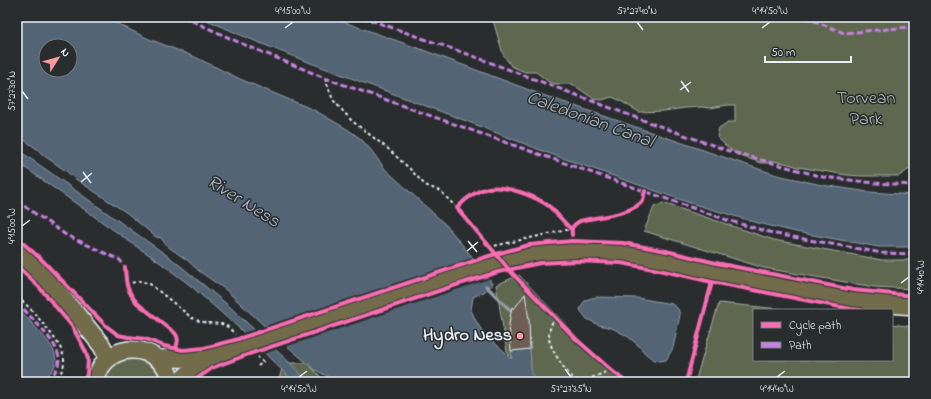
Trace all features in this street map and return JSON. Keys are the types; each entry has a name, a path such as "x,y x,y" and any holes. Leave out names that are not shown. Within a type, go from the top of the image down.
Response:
{"main road":[{"path":"159,360 183,358 205,359 496,263 535,254 575,251 624,254 663,260 714,273 853,301 914,306"},
{"path":"17,253 40,272 78,316 102,346 108,359"},
{"path":"96,382 96,378 101,367 108,359 117,353 128,350 139,350 150,353 166,368 171,382"},
{"path":"179,382 205,359"}],"path":[{"path":"325,78 333,100 352,121 387,148 425,185 440,192 460,212"},
{"path":"456,208 461,203"},
{"path":"572,232 575,224"},
{"path":"568,226 572,232"},
{"path":"485,242 490,248 518,240 572,232"},
{"path":"125,278 128,291"},
{"path":"126,284 140,281 150,284 192,318 208,323 222,324 228,327 263,362 258,366"},
{"path":"17,297 41,321 60,345 64,361 63,367 61,373 52,382"},
{"path":"550,312 561,323"},
{"path":"556,318 551,323 549,339 554,351 566,370 574,379 584,381 611,370"},
{"path":"606,365 616,374"},
{"path":"571,382 574,379"}],"green space":[{"name":"Torvean Park","path":"492,17 914,17 914,166 899,176 860,176 798,167 774,161 762,163 737,155 717,137 719,128 728,122 735,122 735,105 639,112 612,97 602,100 594,99 572,84 554,84 536,72 525,72 511,66 503,54"},
{"path":"663,203 774,240 882,260 914,260 914,289 874,287 764,268 644,231 654,207"},
{"path":"519,275 620,382 529,382 507,352 496,285"},
{"path":"719,303 780,309 753,309 753,361 893,361 893,324 914,327 914,382 695,382"},
{"path":"130,358 143,360 154,366 160,373 163,382 103,382 110,368 120,361"},
{"path":"290,363 307,363 326,382 278,382 282,369"}],"water":[{"name":"River Ness","path":"17,17 106,17 149,39 195,57 240,79 314,110 361,139 385,169 447,226 493,284 484,292 473,297 471,310 476,321 484,334 505,352 509,358 512,358 511,351 530,349 531,374 541,382 333,382 329,377 315,370 226,290 167,246 161,238 156,237 127,213 74,178 17,135"},
{"name":"Caledonian Canal","path":"200,17 330,17 540,94 777,175 822,185 869,192 914,195 914,247 879,247 796,232 758,223 690,203 548,153 292,56"},
{"path":"17,149 172,259 229,306 290,363 308,382 294,382 240,329 191,286 17,162"},
{"path":"597,297 637,298 672,304 678,309 680,315 673,348 666,360 654,360 627,336 612,328 599,325 587,319 580,310 581,306 586,300"},
{"path":"17,307 47,340 54,351 56,362 54,368 39,382 17,382"}],"pier":[{"path":"475,257 492,278 285,347 262,327"},
{"path":"256,329 278,349 264,354 242,333"}],"building":[{"name":"Hydro Ness","path":"525,294 529,320 530,349 511,351 509,324 512,307 514,309"}],"waterway":[{"path":"486,286 514,314"}],"marked path":[{"path":"184,17 238,42 325,78 727,220 776,234 882,253 914,254"},
{"path":"362,17 481,59 729,151 823,177 875,183 914,185"},
{"path":"805,17 844,33 910,27 914,28"},
{"path":"17,201 66,235 120,260 125,267"},
{"path":"17,303 45,333 58,354 59,361 57,368 44,382"}],"cycle path":[{"path":"571,229 550,207 544,203 529,195 503,188 488,188 479,191 457,208 512,273 576,339 626,382"},
{"path":"572,235 573,226 580,221 624,212 639,205 643,200 645,191"},
{"path":"17,238 41,259 105,325 118,335 146,339 164,346 183,350 204,348 235,340 489,256 529,245 572,241 623,243 853,290 914,296"},
{"path":"192,382 212,368 249,354 453,286 498,272 540,263 576,261 621,263 851,309"},
{"path":"17,266 39,287 72,326 85,350 88,359 87,374 84,382"},
{"path":"125,267 126,282 131,294 137,303 175,333 178,340 176,348"},
{"path":"686,382 712,282"}],"place":[{"name":"Hydro Ness","path":"520,336"}]}
